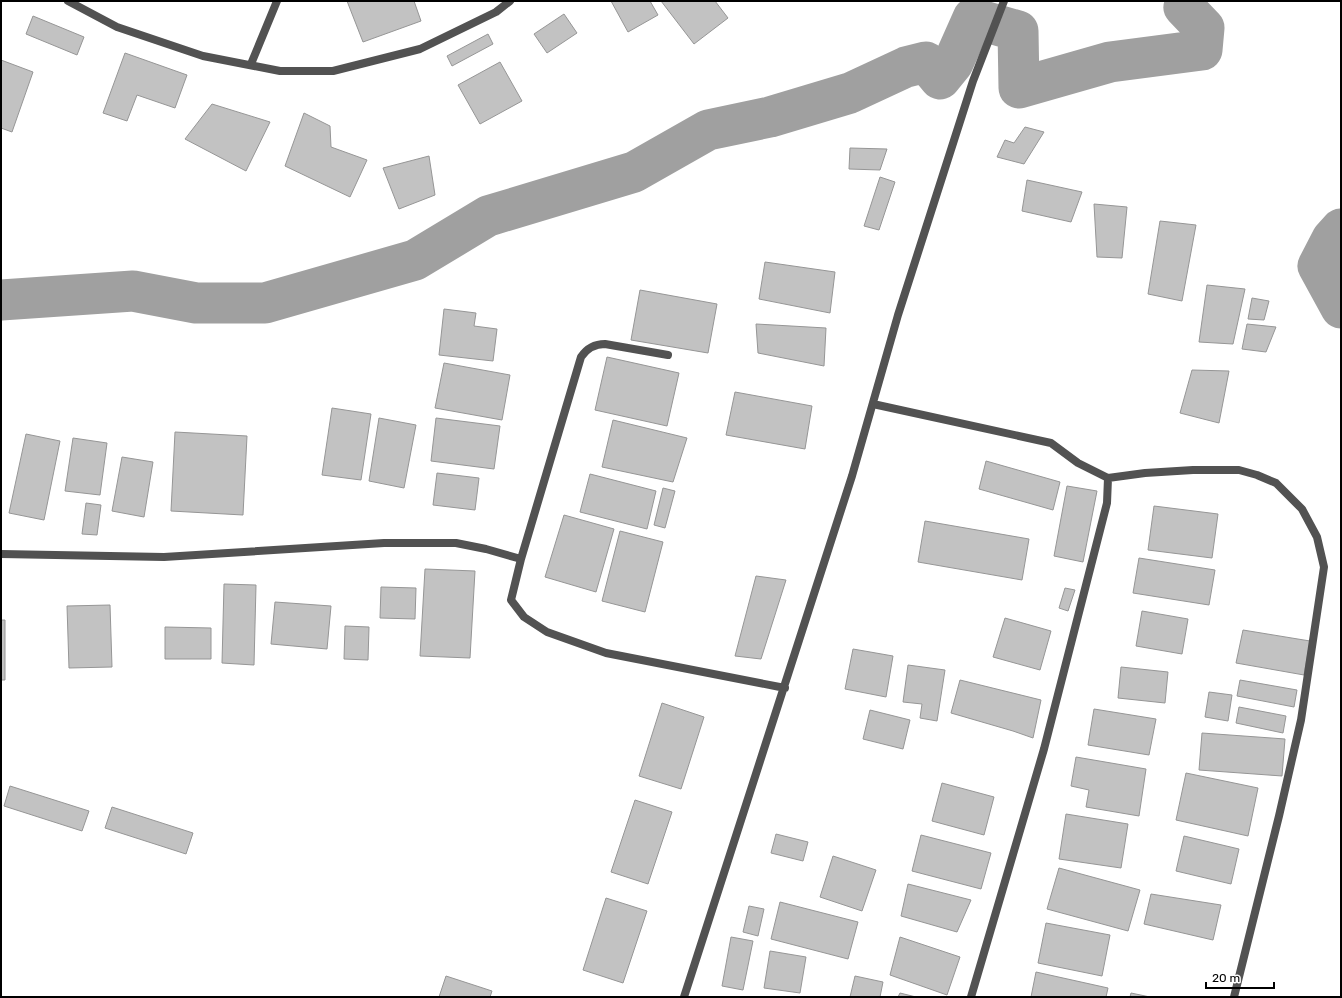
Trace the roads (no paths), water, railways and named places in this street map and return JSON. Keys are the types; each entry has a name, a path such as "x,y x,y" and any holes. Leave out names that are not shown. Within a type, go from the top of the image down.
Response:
{"street":[{"path":"68,1 117,27 203,56 251,64 280,71 332,71 420,49 496,12 510,1"},
{"path":"251,64 276,1"},
{"path":"684,997 752,784 785,688 873,404 898,315 973,81 1004,1"},
{"path":"668,355 605,344 596,344 585,351 581,357 521,559 511,600 524,617 548,632 606,653 785,688"},
{"path":"873,404 1051,443 1078,463 1108,478 1145,473 1193,470 1239,470 1257,475 1276,483 1302,509 1317,537 1324,567 1301,720 1234,997"},
{"path":"971,997 1044,749 1107,503 1108,478"},
{"path":"1,554 164,557 384,543 456,543 486,549 521,559"}],"waterway":[{"path":"1,300 133,291 196,303 265,303 415,260 488,216 634,172 708,130 770,117 850,93 906,67 926,62 940,79 953,63 973,18 1018,31 1019,88 1110,62 1202,50 1204,28 1184,7 1186,1"},
{"path":"1341,229 1332,239 1318,266 1341,308"}]}
